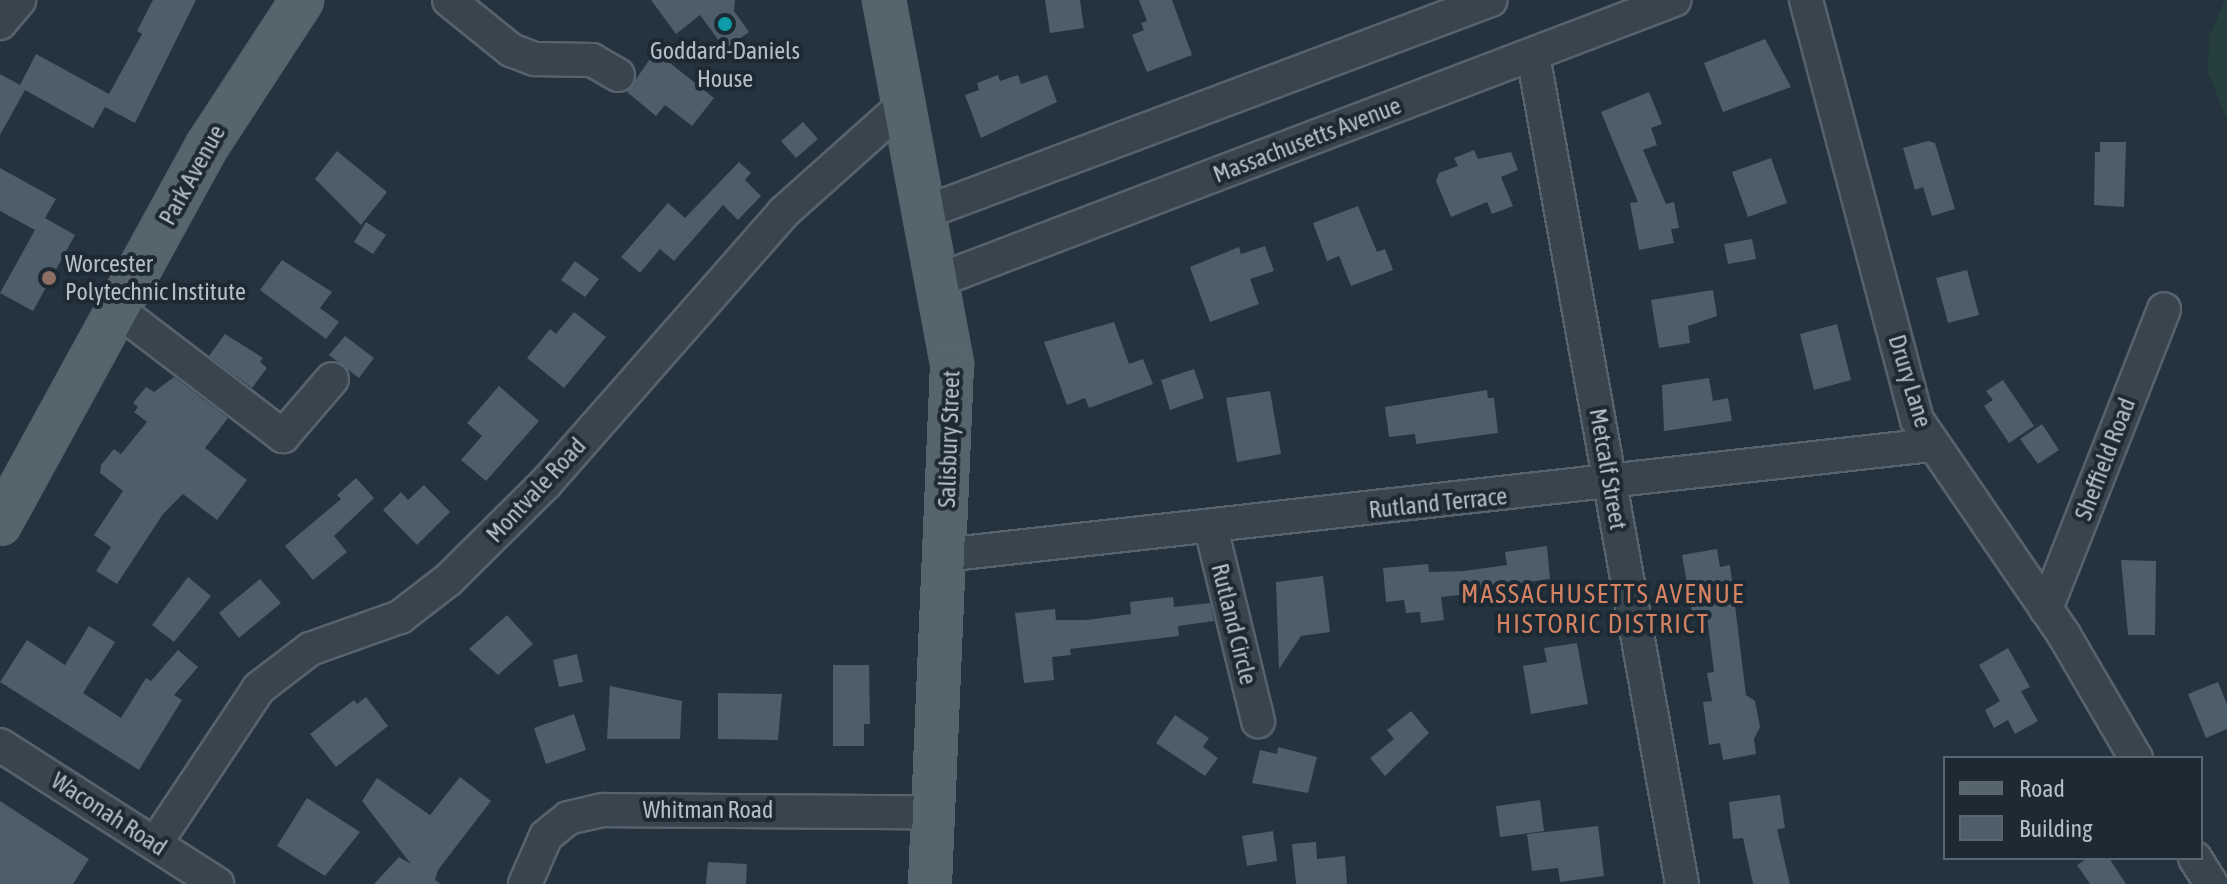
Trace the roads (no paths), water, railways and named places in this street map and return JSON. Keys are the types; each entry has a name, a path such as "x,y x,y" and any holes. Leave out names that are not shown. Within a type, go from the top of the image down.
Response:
{"main road":[{"name":"Park Avenue","path":"0,524 236,97 302,0"},
{"name":"Salisbury Street","path":"884,0 939,280 952,365 930,812 930,884"}],"street":[{"path":"0,23 19,0"},
{"path":"449,0 511,50 535,59 592,60 618,75"},
{"path":"926,212 1491,0"},
{"name":"Massachusetts Avenue","path":"939,280 1674,0"},
{"name":"Drury Lane","path":"1806,0 1911,401 1931,445 2046,609 2135,756"},
{"name":"Metcalf Street","path":"1533,55 1682,884"},
{"name":"Montvale Road","path":"155,844 259,688 310,649 392,621 438,590 546,483 784,212 905,104"},
{"name":"Sheffield Road","path":"2046,609 2164,309"},
{"path":"118,310 283,436 332,379"},
{"name":"Rutland Terrace","path":"944,555 1610,484 1931,445"},
{"name":"Rutland Circle","path":"1211,528 1258,721"},
{"name":"Waconah Road","path":"0,745 217,884"},
{"name":"Whitman Road","path":"525,884 546,836 568,818 603,810 930,812"},
{"path":"2196,860 2211,884"}],"place":[{"name":"Goddard-Daniels House","path":"725,24"},
{"name":"Worcester Polytechnic Institute","path":"49,278"}],"district":[{"name":"MASSACHUSETTS AVENUE HISTORIC DISTRICT","path":"1603,610"}]}
